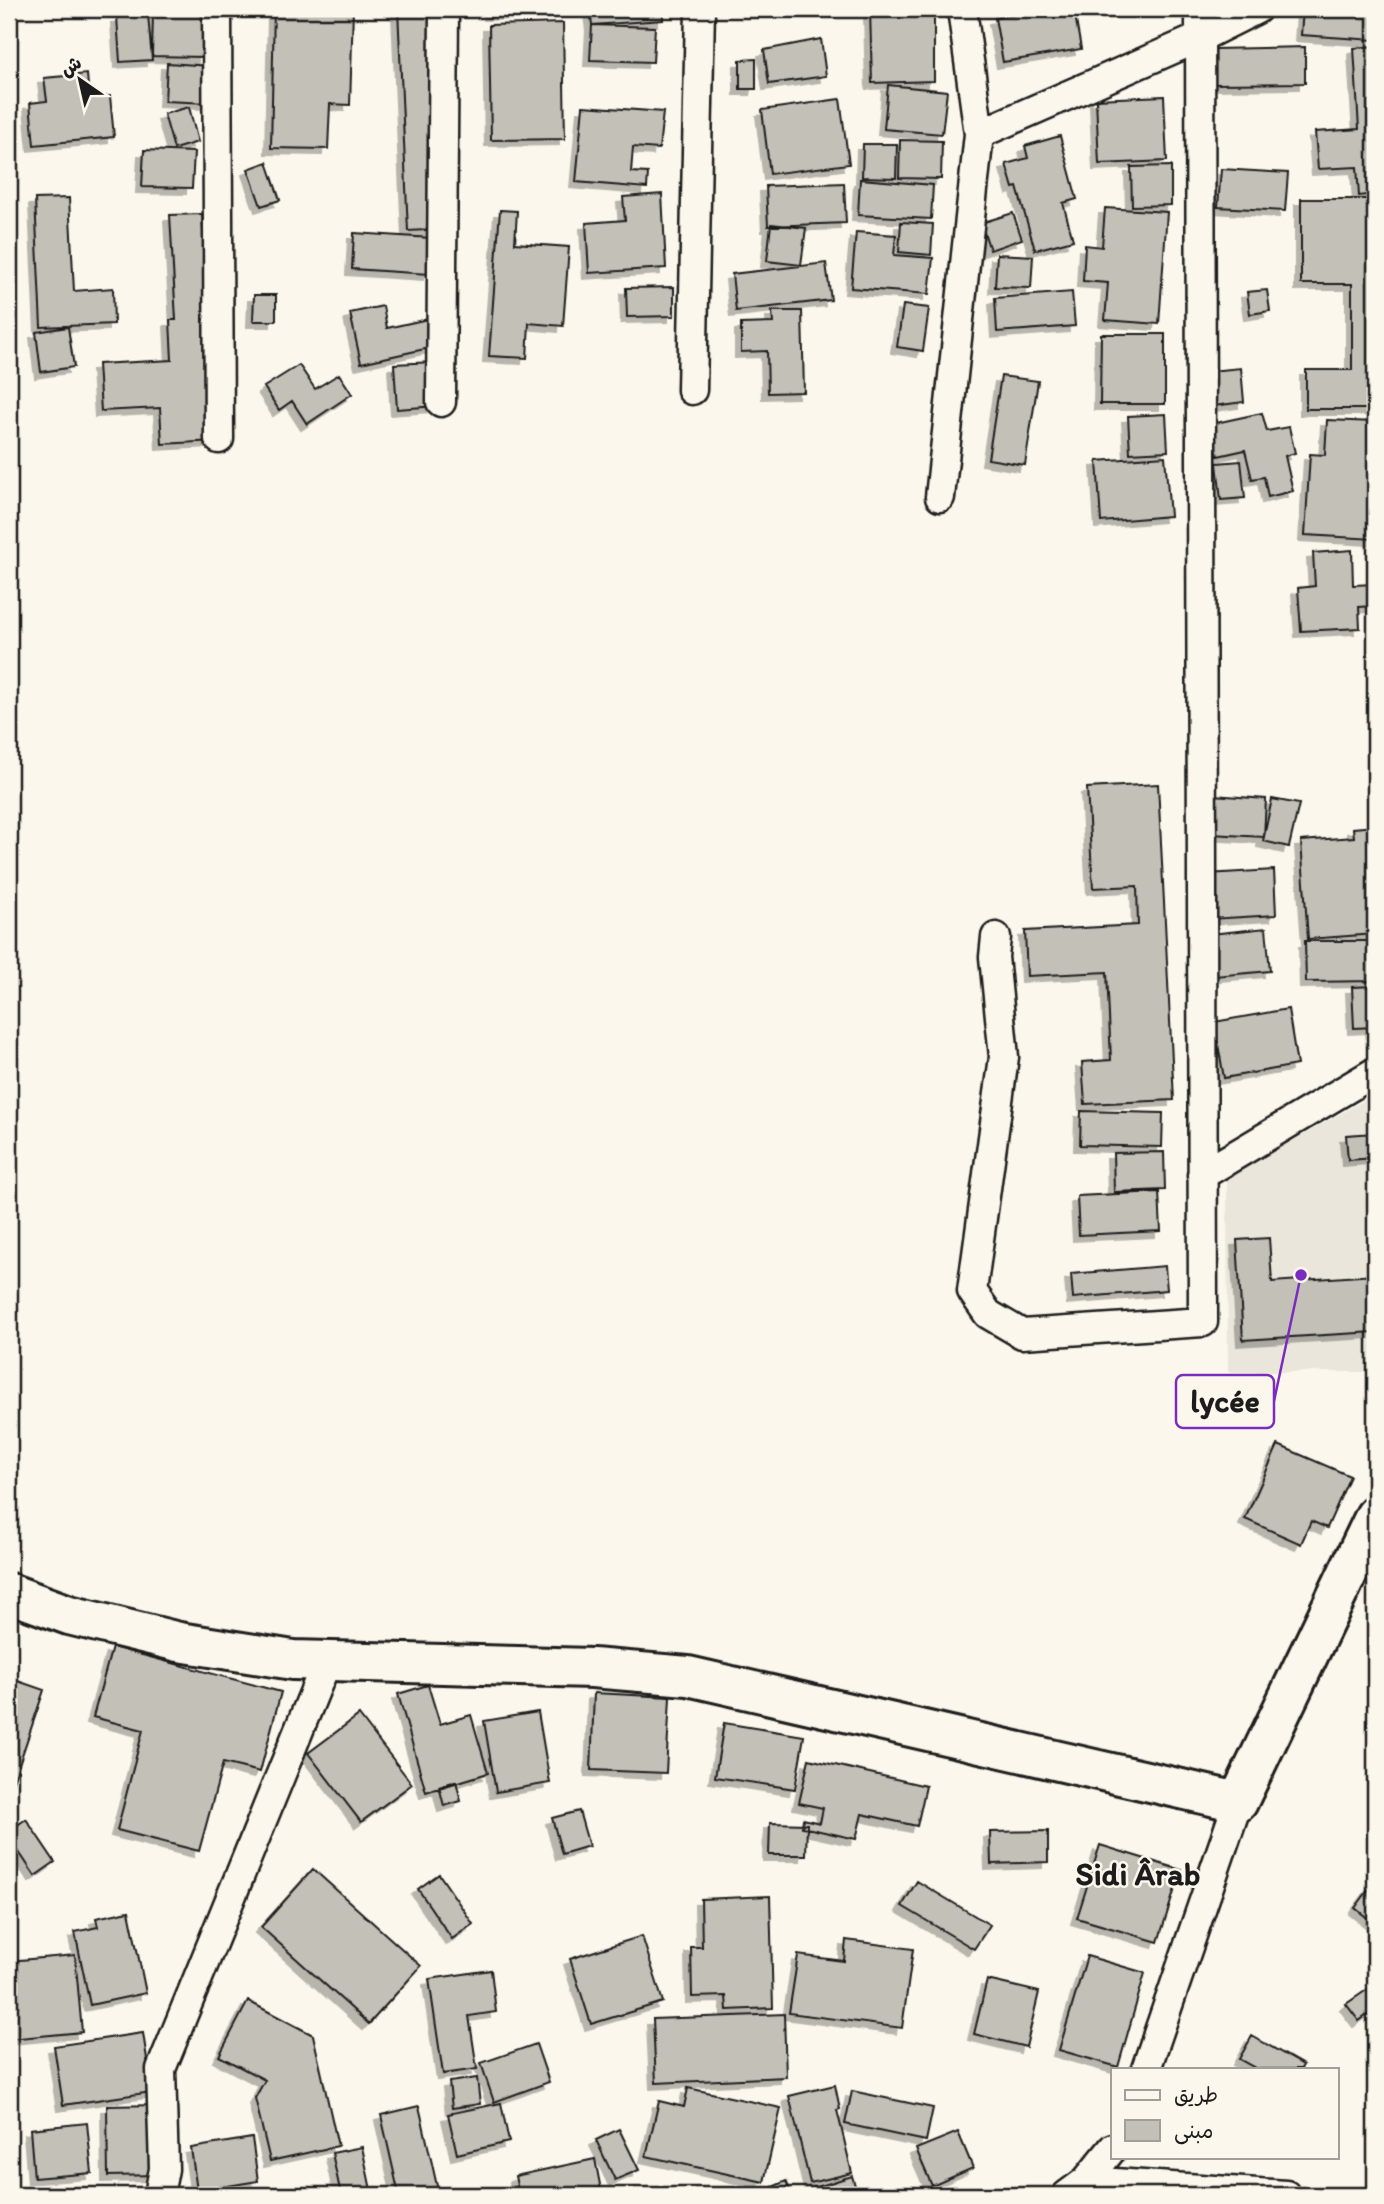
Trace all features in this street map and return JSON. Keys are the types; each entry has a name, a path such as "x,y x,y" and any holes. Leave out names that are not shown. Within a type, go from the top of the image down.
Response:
{"main road":[{"path":"9,1593 69,1615 179,1642 293,1660 592,1668 688,1676 1238,1802 1375,1516"}],"street":[{"path":"216,9 219,439"},
{"path":"442,402 444,9"},
{"path":"692,390 700,9"},
{"path":"940,497 979,134 962,9"},
{"path":"996,937 994,957 1004,1057 972,1291 988,1314 1022,1334 1203,1322 1200,9"},
{"path":"979,134 1201,37 1257,9"},
{"path":"1202,1175 1375,1072"},
{"path":"159,2195 164,2169 161,2069 327,1661"},
{"path":"1146,2068 1238,1802"},
{"path":"1077,2188 1111,2150"},
{"path":"1077,2188 1286,2195"}],"shaded area":[{"path":"1375,1094 1375,1372 1228,1372 1227,1178"}],"building":[{"path":"274,9 353,9 350,105 330,104 328,149 271,148"},
{"path":"398,9 435,9 445,229 408,231"},
{"path":"490,9 558,9 558,12 490,14"},
{"path":"590,9 663,9 663,20 592,25"},
{"path":"870,9 934,9 934,81 872,83"},
{"path":"1051,9 1074,9 1081,49 1003,62 995,18"},
{"path":"1303,9 1375,9 1375,40 1301,35"},
{"path":"153,13 204,14 204,57 152,56"},
{"path":"148,15 152,60 120,62 117,17"},
{"path":"563,23 565,139 491,140 489,25"},
{"path":"592,25 655,27 653,62 590,60"},
{"path":"821,39 826,76 769,84 764,50"},
{"path":"1375,46 1375,194 1359,196 1357,167 1318,169 1315,132 1359,129 1354,48"},
{"path":"1305,47 1305,83 1215,84 1214,49"},
{"path":"756,59 756,89 740,89 740,60"},
{"path":"167,63 211,66 209,103 165,101"},
{"path":"87,74 89,98 110,96 114,137 34,145 30,103 47,101 44,78"},
{"path":"888,85 947,91 942,134 884,129"},
{"path":"1164,96 1167,161 1099,164 1096,99"},
{"path":"840,99 849,164 770,174 762,110"},
{"path":"583,106 663,112 659,149 633,147 631,172 648,173 647,188 576,182"},
{"path":"189,107 198,142 174,149 164,114"},
{"path":"1060,136 1077,199 1063,203 1073,240 1035,250 1017,187 1013,188 1006,164 1028,158 1025,146"},
{"path":"900,140 942,141 941,179 899,178"},
{"path":"863,144 897,144 896,178 862,177"},
{"path":"144,150 194,152 192,188 142,187"},
{"path":"267,162 280,200 261,206 248,169"},
{"path":"1171,166 1171,205 1132,206 1131,167"},
{"path":"1221,169 1288,173 1285,211 1218,207"},
{"path":"860,179 933,185 931,219 858,215"},
{"path":"844,183 846,223 768,226 766,186"},
{"path":"662,194 666,268 589,273 586,223 625,220 623,197"},
{"path":"69,198 74,291 113,288 114,324 41,327 35,199"},
{"path":"1301,199 1375,199 1375,409 1306,409 1306,370 1352,370 1352,284 1301,284"},
{"path":"1105,208 1167,212 1159,324 1105,320 1108,283 1083,281 1085,245 1102,247"},
{"path":"500,210 517,211 515,243 569,247 563,326 529,323 527,358 489,356"},
{"path":"1013,213 1022,239 990,250 981,223"},
{"path":"202,214 215,441 162,444 160,408 101,411 98,364 172,360 170,320 176,320 170,215"},
{"path":"901,222 933,224 931,255 899,252"},
{"path":"771,224 806,228 801,265 767,261"},
{"path":"856,232 896,235 894,255 933,258 929,294 851,288"},
{"path":"354,233 431,238 429,274 352,269"},
{"path":"997,254 1033,256 1031,288 995,287"},
{"path":"826,263 831,300 736,311 732,274"},
{"path":"674,287 674,316 627,317 626,288"},
{"path":"1267,290 1270,311 1250,314 1247,292"},
{"path":"1072,292 1075,326 997,332 995,298"},
{"path":"254,295 276,295 276,321 253,321"},
{"path":"903,305 929,308 923,351 897,347"},
{"path":"383,306 387,328 428,319 434,347 361,363 350,313"},
{"path":"772,311 802,311 804,392 768,393 767,351 741,352 741,324 773,323"},
{"path":"68,327 74,367 41,372 36,332"},
{"path":"1101,334 1165,334 1165,404 1100,404"},
{"path":"434,362 437,406 397,409 394,364"},
{"path":"299,365 315,389 339,374 352,394 307,424 292,401 279,410 264,387"},
{"path":"1241,368 1244,402 1213,406 1210,371"},
{"path":"1001,376 1038,381 1025,465 988,459"},
{"path":"1262,413 1267,431 1289,427 1295,453 1285,456 1293,491 1268,497 1264,477 1252,479 1245,450 1218,456 1211,424"},
{"path":"1166,414 1168,451 1130,453 1128,416"},
{"path":"1327,420 1375,422 1375,539 1305,535 1310,454 1325,455"},
{"path":"1165,456 1170,516 1101,522 1097,461"},
{"path":"1241,461 1245,498 1221,500 1217,463"},
{"path":"1352,550 1353,585 1375,584 1375,606 1359,607 1360,628 1301,631 1298,588 1315,586 1313,553"},
{"path":"1158,784 1174,1100 1085,1104 1082,1062 1111,1060 1107,972 1027,976 1025,931 1138,925 1137,886 1093,888 1087,788"},
{"path":"1213,795 1266,799 1264,837 1211,834"},
{"path":"1272,799 1299,804 1289,847 1263,841"},
{"path":"1375,826 1375,934 1308,939 1301,841 1354,837 1353,828"},
{"path":"1274,870 1276,915 1210,919 1207,874"},
{"path":"1266,928 1270,971 1215,976 1211,934"},
{"path":"1305,941 1375,941 1375,981 1306,982"},
{"path":"1375,986 1375,1027 1354,1028 1352,987"},
{"path":"1288,1009 1297,1065 1224,1078 1214,1022"},
{"path":"1081,1111 1163,1113 1162,1147 1080,1145"},
{"path":"1375,1133 1375,1158 1348,1160 1346,1135"},
{"path":"1164,1152 1165,1190 1114,1192 1113,1153"},
{"path":"1159,1192 1161,1231 1079,1235 1077,1196"},
{"path":"1269,1238 1272,1282 1375,1275 1375,1332 1243,1340 1237,1240"},
{"path":"1165,1266 1167,1290 1073,1298 1071,1274"},
{"path":"1278,1445 1350,1476 1327,1528 1311,1521 1301,1544 1245,1519"},
{"path":"112,1647 281,1692 260,1772 223,1763 199,1851 117,1830 143,1730 93,1717"},
{"path":"9,1678 44,1690 13,1782 9,1780"},
{"path":"428,1685 440,1724 471,1715 488,1773 426,1792 398,1694"},
{"path":"594,1693 670,1697 666,1773 591,1770"},
{"path":"538,1712 550,1783 496,1792 484,1721"},
{"path":"359,1715 412,1784 361,1822 308,1753"},
{"path":"724,1723 804,1736 795,1789 715,1777"},
{"path":"809,1759 926,1786 917,1826 862,1814 856,1839 802,1827 803,1819 820,1823 823,1808 799,1803"},
{"path":"456,1781 461,1801 444,1806 439,1786"},
{"path":"579,1811 589,1846 562,1854 552,1818"},
{"path":"26,1819 55,1862 35,1876 9,1837 9,1831"},
{"path":"770,1823 807,1824 806,1855 769,1855"},
{"path":"1048,1831 1048,1862 991,1864 990,1832"},
{"path":"1100,1845 1181,1870 1158,1942 1077,1918"},
{"path":"313,1869 421,1966 369,2024 261,1927"},
{"path":"439,1874 473,1924 452,1939 418,1889"},
{"path":"917,1881 990,1925 974,1949 902,1906"},
{"path":"1375,1881 1375,1924 1355,1908"},
{"path":"770,1896 773,2008 727,2010 726,1996 692,1997 691,1947 702,1947 701,1899"},
{"path":"129,1911 146,1993 90,2005 75,1932 98,1927 96,1918"},
{"path":"642,1936 663,2002 591,2024 570,1959"},
{"path":"846,1940 913,1949 902,2028 789,2013 798,1955 844,1961"},
{"path":"75,1955 82,2032 9,2039 9,1961"},
{"path":"1087,1956 1145,1973 1118,2067 1059,2050"},
{"path":"491,1970 496,2012 469,2016 477,2069 443,2074 429,1979"},
{"path":"987,1980 1039,1992 1026,2047 974,2034"},
{"path":"1374,1985 1375,2009 1359,2021 1346,2004"},
{"path":"248,2001 313,2035 338,2146 270,2161 255,2098 265,2080 219,2056"},
{"path":"784,2014 786,2077 656,2083 653,2019"},
{"path":"143,2033 152,2092 63,2105 54,2046"},
{"path":"1252,2036 1303,2065 1302,2068 1255,2068 1239,2059"},
{"path":"536,2044 549,2082 494,2102 481,2063"},
{"path":"477,2078 480,2104 452,2108 449,2082"},
{"path":"835,2085 840,2109 837,2110 852,2173 810,2183 789,2096"},
{"path":"688,2088 781,2108 764,2182 646,2156 659,2101 684,2107"},
{"path":"852,2091 933,2108 926,2141 845,2124"},
{"path":"501,2103 509,2142 457,2154 448,2114"},
{"path":"158,2105 159,2175 108,2176 107,2106"},
{"path":"419,2106 439,2195 399,2195 381,2115"},
{"path":"87,2123 92,2173 34,2178 30,2129"},
{"path":"619,2129 639,2170 615,2180 596,2140"},
{"path":"958,2132 973,2168 932,2186 916,2149"},
{"path":"252,2138 258,2181 197,2191 191,2148"},
{"path":"362,2147 372,2195 341,2195 332,2153"},
{"path":"595,2159 602,2195 519,2195 515,2176"},
{"path":"852,2176 858,2195 813,2195 811,2189"},
{"path":"786,2181 792,2195 754,2195"}],"place":[{"name":"lycée","path":"1301,1275"}],"district":[{"name":"Sidi Ârab","path":"1138,1874"}]}
